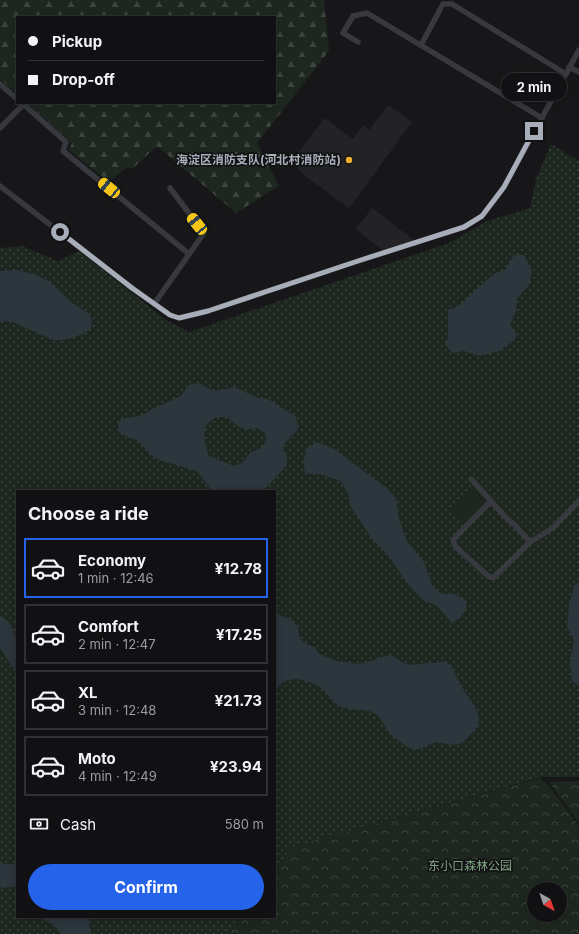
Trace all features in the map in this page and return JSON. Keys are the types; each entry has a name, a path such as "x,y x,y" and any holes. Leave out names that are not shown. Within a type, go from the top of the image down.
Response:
{"street":[{"path":"421,45 443,4 452,4 566,74"},
{"path":"358,42 343,33 353,16 367,13 542,118"},
{"path":"0,186 170,315 179,318 194,315 464,227 482,216 504,187 579,50"},
{"path":"569,67 579,72"},
{"path":"0,84 16,98"},
{"path":"0,128 23,104 66,142 64,151 189,254"},
{"path":"154,304 204,233 170,188"},
{"path":"471,479 530,542"},
{"path":"491,501 453,540 455,546 488,576 493,578 530,542 552,528 579,501"}],"shaded area":[{"path":"388,105 412,122 349,208 304,175 292,161 325,118 353,139 363,125 369,130"},
{"path":"372,208 415,241 382,250 356,229"},
{"path":"514,255 524,255 532,271 529,285 517,299 516,311 510,325 517,334 514,341 499,351 480,356 464,351 452,353 445,344 448,338 448,310 459,306 495,273 505,270"},
{"path":"17,270 37,275 50,282 71,302 89,314 92,320 91,328 75,337 64,340 52,340 10,321 0,322 0,271"},
{"path":"199,383 214,391 235,387 258,398 268,399 295,416 299,426 295,433 286,442 283,449 287,457 287,465 264,490 211,490 197,471 162,461 152,456 138,441 119,433 118,423 122,419 143,415 152,409 181,396 189,385","holes":["216,417 227,417 244,429 257,428 264,432 267,439 263,446 251,452 242,463 234,466 209,456 204,439 208,423"]},
{"path":"317,442 334,449 387,488 396,498 399,519 407,541 424,562 433,587 441,594 455,594 466,600 464,614 459,619 452,623 436,605 424,601 407,583 388,555 372,539 350,505 348,493 341,481 324,475 305,473 303,461 307,448"},
{"path":"579,582 579,686 572,681 570,662 574,639 567,627 569,605 574,586"},
{"path":"276,613 292,620 298,628 300,639 308,645 315,647 319,654 337,661 358,664 391,655 404,663 413,665 444,661 451,665 461,686 475,706 479,718 478,726 462,743 453,745 435,742 424,748 415,749 407,746 392,736 378,716 372,712 339,706 324,690 308,681 295,679 289,680 284,682 276,692"},
{"path":"0,616 8,621 12,627 16,644 16,672 0,648"},
{"path":"0,861 4,864 16,864 16,886 0,887"},
{"path":"41,918 88,918 91,934 61,934 54,926"}],"green space":[{"path":"0,0 324,0 329,51 257,143 279,186 236,213 157,146 132,169 127,167 109,182 69,150 72,143 28,104 276,104 276,16 16,16 16,93 0,79"},
{"path":"551,144 579,161 579,777 541,777 292,847 276,870 276,490 16,490 16,918 241,918 229,934 0,934 0,248 23,246 58,261 79,251 166,320 189,332 449,243 487,221 530,208 536,179"},
{"path":"474,487 488,501 463,525 449,511"},
{"name":"东小口森林公园","path":"540,778 549,786 579,826 579,934 229,934 241,918 276,918 276,870 292,847"},
{"path":"579,781 579,823 549,782"}],"place":[{"name":"海淀区消防支队(河北村消防站)","path":"349,160"}],"route":[{"path":"60,232 132,288 170,315 179,318 208,311 464,227 482,216 504,187 534,131"}]}
